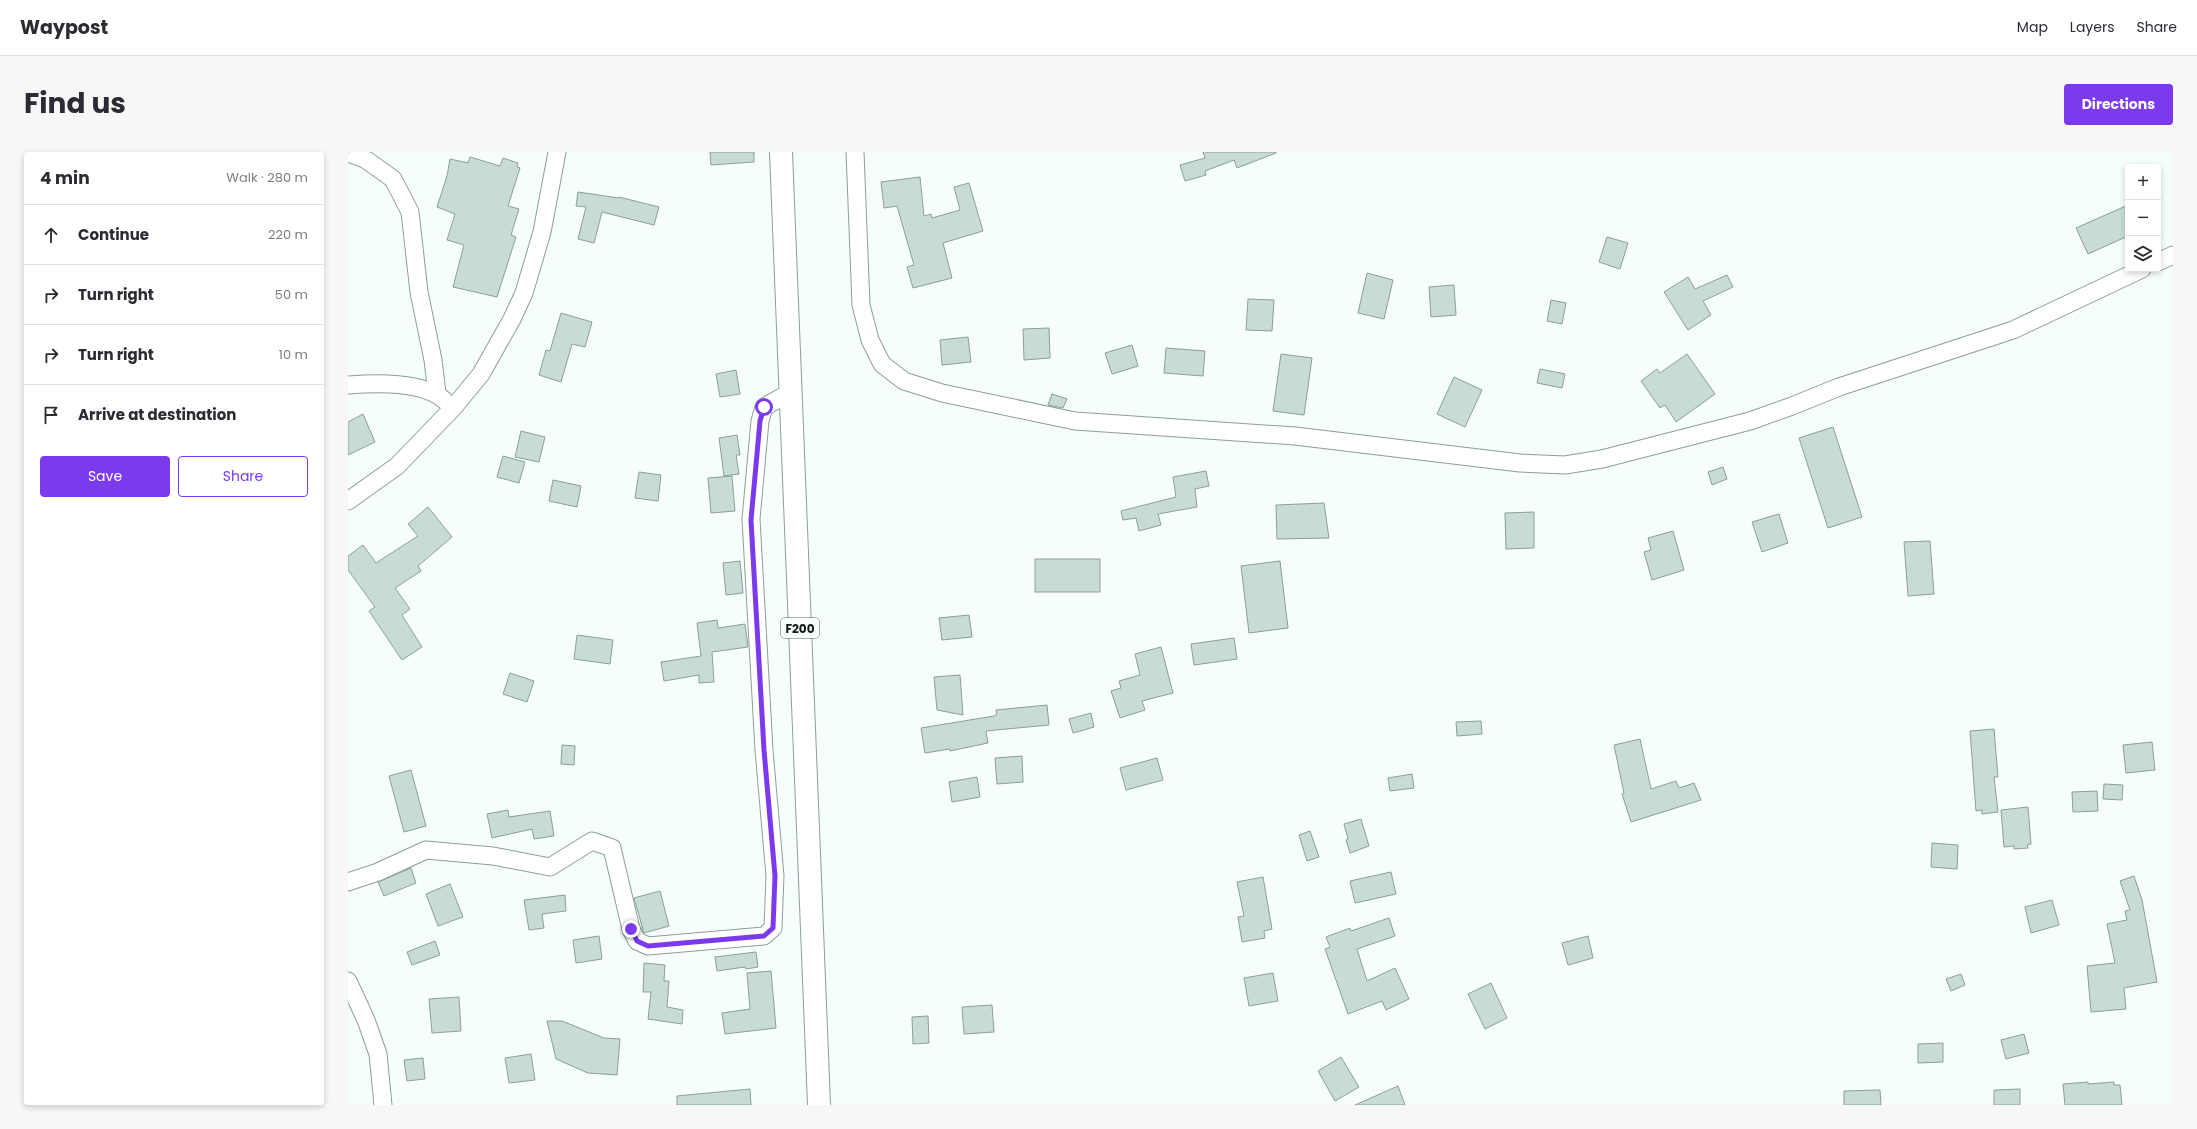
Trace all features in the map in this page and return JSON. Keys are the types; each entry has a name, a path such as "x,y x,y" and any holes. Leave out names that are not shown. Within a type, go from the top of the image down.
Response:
{"main road":[{"name":"F200","path":"781,152 819,1105"}],"street":[{"path":"348,502 397,466 453,408 481,374 512,319 524,293 542,232 557,152"},
{"path":"855,152 861,305 870,340 882,364 904,381 942,393 1075,421 1295,436 1520,463 1565,465 1602,459 1750,421 1839,387 2013,330 2136,272"},
{"path":"350,153 365,159 393,179 410,212 419,292 433,360 437,393"},
{"path":"2161,261 2173,255"},
{"path":"348,385 386,384 416,388 437,393 453,408"},
{"path":"348,882 378,872 426,850 493,856 550,867 592,841 612,848 631,929 637,941 648,946 764,936 773,928 775,876 764,750 751,520 760,421 764,407 790,392"},
{"path":"348,981 366,1020 378,1054 383,1105"}],"building":[{"path":"710,152 754,152 754,162 711,165"},
{"path":"1203,152 1276,153 1237,168 1234,160 1205,171 1206,175 1185,181 1180,165 1205,158"},
{"path":"470,157 500,166 503,158 518,163 517,167 520,168 508,206 519,209 511,235 516,237 497,297 453,287 464,245 447,240 455,214 437,207 447,176 450,159 468,163"},
{"path":"920,177 924,216 931,214 932,218 960,210 954,187 969,183 983,231 943,243 952,278 913,288 907,267 914,265 897,206 884,208 881,182"},
{"path":"578,192 619,197 659,207 654,225 602,212 594,243 578,239 586,207 576,206"},
{"path":"2125,206 2125,237 2088,254 2076,228"},
{"path":"1607,237 1628,243 1620,269 1599,262"},
{"path":"1367,273 1393,280 1384,319 1358,313"},
{"path":"1727,275 1733,287 1703,301 1711,315 1688,330 1664,292 1688,277 1695,289"},
{"path":"1454,285 1456,315 1431,317 1429,287"},
{"path":"1248,299 1274,300 1272,331 1246,330"},
{"path":"1551,300 1566,303 1562,324 1547,321"},
{"path":"561,313 592,322 585,347 572,344 561,382 539,375 546,350 550,351"},
{"path":"1049,328 1050,358 1024,360 1023,329"},
{"path":"968,337 971,362 942,365 940,340"},
{"path":"1132,345 1138,366 1112,374 1105,353"},
{"path":"1166,348 1205,351 1203,376 1164,373"},
{"path":"1281,354 1312,358 1304,415 1273,411"},
{"path":"1687,354 1715,394 1676,422 1665,405 1660,408 1641,381 1657,369 1660,373"},
{"path":"1540,369 1565,374 1562,388 1537,383"},
{"path":"736,370 740,394 720,397 716,374"},
{"path":"1454,377 1482,390 1465,427 1437,414"},
{"path":"1052,394 1067,399 1063,408 1048,405"},
{"path":"363,414 375,442 348,455 348,422"},
{"path":"1833,427 1862,517 1828,528 1799,438"},
{"path":"521,431 545,437 539,462 515,457"},
{"path":"737,435 740,455 736,455 739,474 724,476 719,438"},
{"path":"503,456 525,462 519,483 497,477"},
{"path":"1723,467 1727,479 1712,485 1708,472"},
{"path":"1206,471 1209,486 1195,489 1197,507 1158,514 1161,525 1139,531 1136,518 1123,520 1121,511 1176,497 1173,477"},
{"path":"639,472 661,475 658,501 635,498"},
{"path":"732,476 735,511 711,513 708,478"},
{"path":"553,480 581,486 577,507 549,501"},
{"path":"1324,503 1329,538 1277,539 1276,505"},
{"path":"428,507 452,537 418,566 421,571 395,588 410,609 402,615 422,647 402,660 369,611 375,607 348,570 348,556 363,545 376,563 418,536 408,524"},
{"path":"1534,512 1534,548 1506,549 1505,513"},
{"path":"1779,514 1788,543 1762,552 1752,522"},
{"path":"1673,531 1684,570 1652,580 1644,552 1651,550 1648,538"},
{"path":"1930,541 1934,594 1908,596 1904,542"},
{"path":"1035,559 1100,559 1100,592 1035,592"},
{"path":"740,561 743,593 726,595 723,563"},
{"path":"1280,561 1288,628 1249,633 1241,566"},
{"path":"969,615 972,637 942,640 939,618"},
{"path":"717,620 718,628 745,624 748,647 712,652 714,682 699,683 699,675 664,681 661,662 701,656 697,623"},
{"path":"577,635 613,640 610,664 574,659"},
{"path":"1234,638 1237,659 1194,665 1191,644"},
{"path":"1161,647 1173,693 1142,701 1145,710 1120,718 1111,691 1121,688 1119,681 1140,675 1135,654"},
{"path":"510,673 534,681 527,702 503,694"},
{"path":"960,675 963,715 937,710 934,677"},
{"path":"1047,705 1049,725 986,731 988,743 950,751 950,749 925,753 921,728 994,716 997,714 996,710"},
{"path":"1091,713 1094,727 1073,733 1069,719"},
{"path":"1481,721 1482,734 1457,736 1456,722"},
{"path":"1994,729 1998,777 1994,777 1998,812 1982,814 1982,810 1976,811 1970,731"},
{"path":"1640,739 1651,789 1676,781 1679,788 1694,783 1701,800 1631,822 1622,794 1624,793 1614,745"},
{"path":"2152,742 2155,770 2126,773 2123,745"},
{"path":"562,745 575,746 574,765 561,764"},
{"path":"1022,756 1023,782 997,784 995,758"},
{"path":"1157,758 1163,780 1126,790 1120,768"},
{"path":"411,770 426,826 404,832 389,776"},
{"path":"1412,774 1414,788 1390,791 1388,778"},
{"path":"977,777 980,797 952,802 949,782"},
{"path":"2104,784 2123,785 2122,800 2103,799"},
{"path":"2097,791 2098,811 2073,812 2072,792"},
{"path":"2028,807 2031,844 2027,845 2028,848 2014,849 2014,846 2004,847 2001,810"},
{"path":"508,810 509,817 550,811 554,836 534,839 532,829 492,838 487,814"},
{"path":"1361,819 1369,846 1350,853 1346,840 1348,839 1344,824"},
{"path":"1310,831 1319,857 1307,861 1299,835"},
{"path":"1932,843 1958,845 1957,869 1931,867"},
{"path":"411,868 416,883 384,896 378,882"},
{"path":"1391,872 1396,894 1355,903 1350,881"},
{"path":"2134,876 2142,900 2157,982 2124,988 2126,1009 2091,1012 2087,966 2115,963 2107,924 2127,920 2125,911 2130,910 2120,881"},
{"path":"1263,877 1272,929 1264,931 1265,938 1242,942 1238,917 1244,916 1237,882"},
{"path":"450,884 463,917 438,926 426,894"},
{"path":"660,891 669,926 644,933 634,898"},
{"path":"565,895 566,911 542,914 544,928 529,930 524,900"},
{"path":"2052,900 2059,925 2031,933 2025,907"},
{"path":"1389,918 1395,936 1357,949 1367,981 1395,968 1409,999 1386,1010 1382,1001 1348,1014 1325,949 1330,947 1326,937 1350,928 1351,931"},
{"path":"599,936 602,959 576,963 573,940"},
{"path":"1588,936 1593,958 1568,965 1562,943"},
{"path":"435,941 440,955 412,965 407,952"},
{"path":"756,952 758,967 746,969 745,967 717,971 715,957"},
{"path":"644,963 665,965 664,981 669,981 667,1007 683,1010 682,1024 648,1019 651,992 643,992"},
{"path":"771,971 776,1028 725,1034 722,1013 750,1009 747,973"},
{"path":"1273,973 1278,1001 1249,1006 1244,978"},
{"path":"1961,974 1965,985 1951,991 1946,979"},
{"path":"1491,983 1507,1018 1485,1029 1468,994"},
{"path":"459,997 461,1031 432,1033 429,999"},
{"path":"992,1005 994,1032 964,1034 962,1007"},
{"path":"928,1016 929,1043 913,1044 912,1017"},
{"path":"547,1021 562,1021 604,1038 620,1039 617,1075 588,1073 556,1059"},
{"path":"2024,1034 2029,1053 2006,1059 2001,1040"},
{"path":"1943,1043 1943,1062 1918,1063 1918,1044"},
{"path":"531,1054 535,1080 509,1083 505,1058"},
{"path":"1341,1057 1359,1087 1335,1101 1318,1071"},
{"path":"423,1058 425,1079 407,1081 404,1060"},
{"path":"2088,1082 2088,1084 2114,1082 2114,1085 2120,1085 2122,1105 2065,1105 2063,1084"},
{"path":"1398,1086 1405,1105 1355,1105"},
{"path":"750,1089 751,1105 677,1105 677,1096"},
{"path":"2020,1089 2020,1105 1994,1105 1994,1090"},
{"path":"1880,1090 1881,1105 1844,1105 1844,1091"}],"route":[{"path":"631,929 637,941 648,946 764,936 773,928 775,876 764,750 751,520 760,421 764,407"}]}
